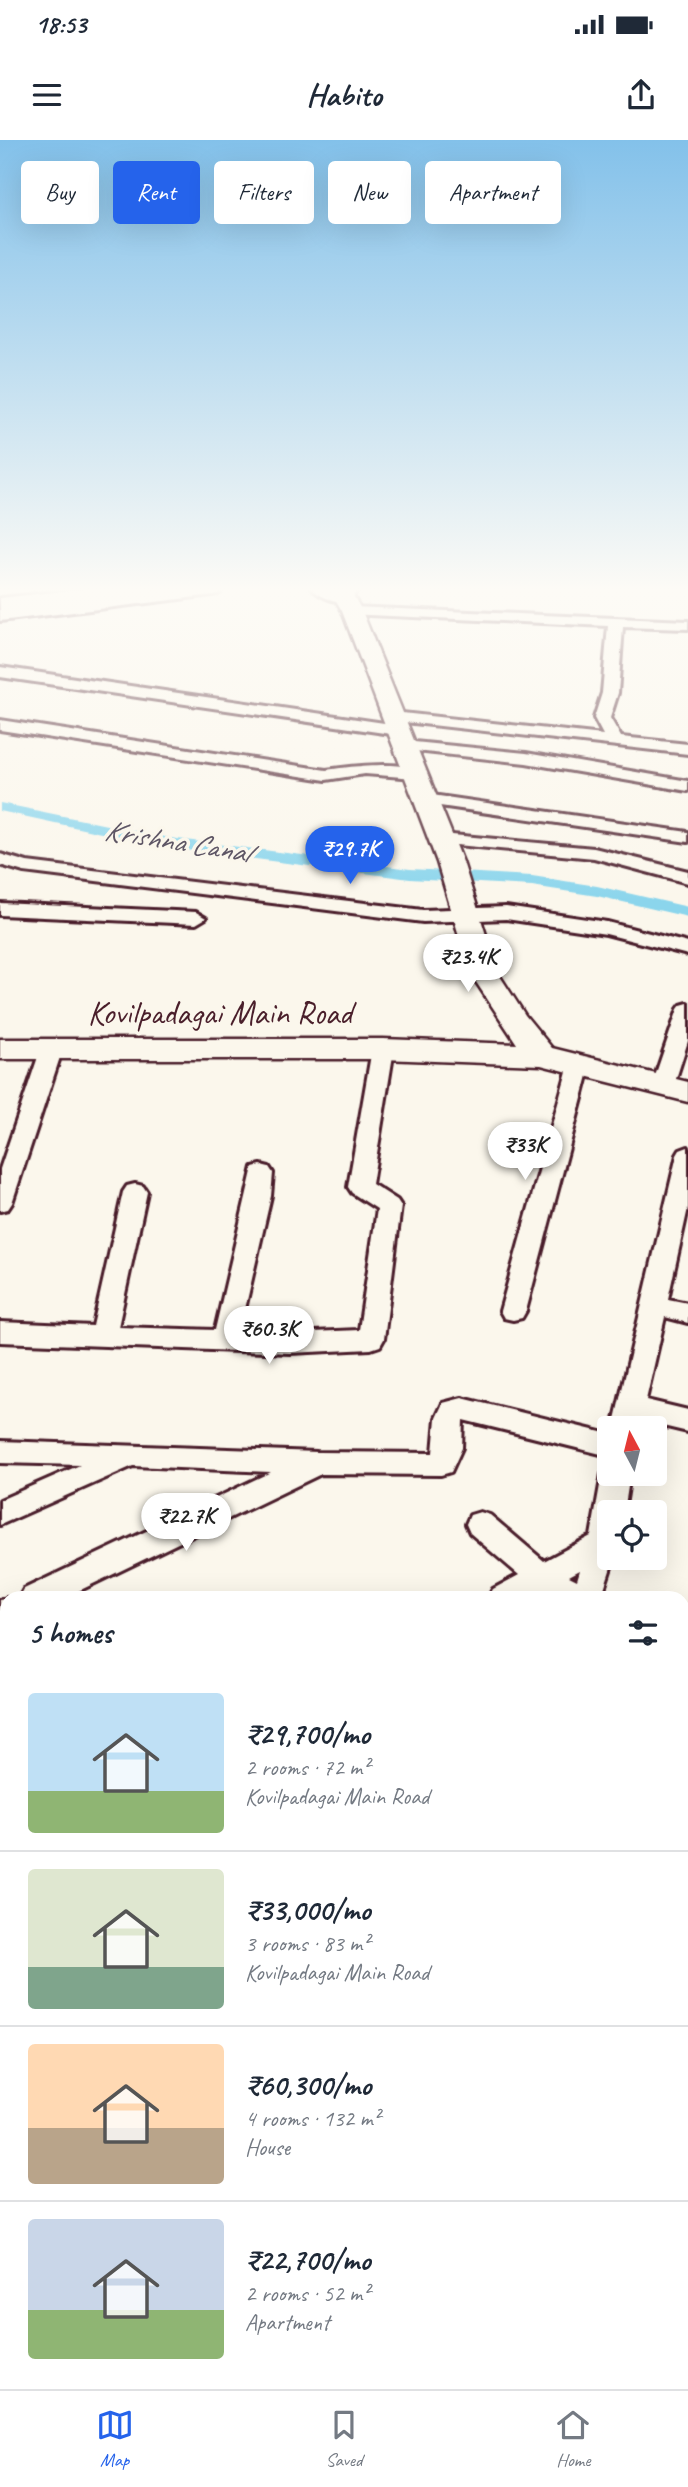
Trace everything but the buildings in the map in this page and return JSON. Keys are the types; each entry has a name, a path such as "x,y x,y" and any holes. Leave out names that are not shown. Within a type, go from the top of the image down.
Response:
{"street":[{"path":"141,693 398,731 526,758 688,786"},
{"path":"382,693 445,850 484,973 513,1020 541,1055"},
{"path":"610,693 602,718 615,741"},
{"path":"0,726 326,775 365,769 415,773"},
{"path":"398,731 615,741 688,749"},
{"path":"425,799 688,837"},
{"path":"445,850 594,853 688,877"},
{"path":"0,859 24,867 423,916 463,907 607,928 688,949"},
{"path":"0,909 196,918"},
{"path":"676,1088 688,1009"},
{"path":"0,1203 52,1048"},
{"name":"Kovilpadagai Main Road","path":"0,1049 383,1049 541,1055 676,1088"},
{"path":"0,1332 290,1343 372,1339 388,1206 360,1187 383,1049"},
{"path":"513,1311 580,1064"},
{"path":"630,1416 655,1305 682,1210 688,1155"},
{"path":"225,1340 259,1196 261,1173"},
{"path":"103,1336 135,1192"},
{"path":"655,1305 688,1313"},
{"path":"0,1452 317,1463 441,1464 451,1450 449,1417 452,1411 462,1409 597,1442"},
{"path":"667,1419 688,1420"},
{"path":"0,1513 131,1455"},
{"path":"49,1591 317,1463"},
{"path":"480,1524 542,1577 571,1591"},
{"path":"516,1591 597,1547"},
{"path":"587,1591 597,1563"}],"waterway":[{"name":"Krishna Canal","path":"0,807 170,843 410,874 532,881 597,891 688,912"}]}
